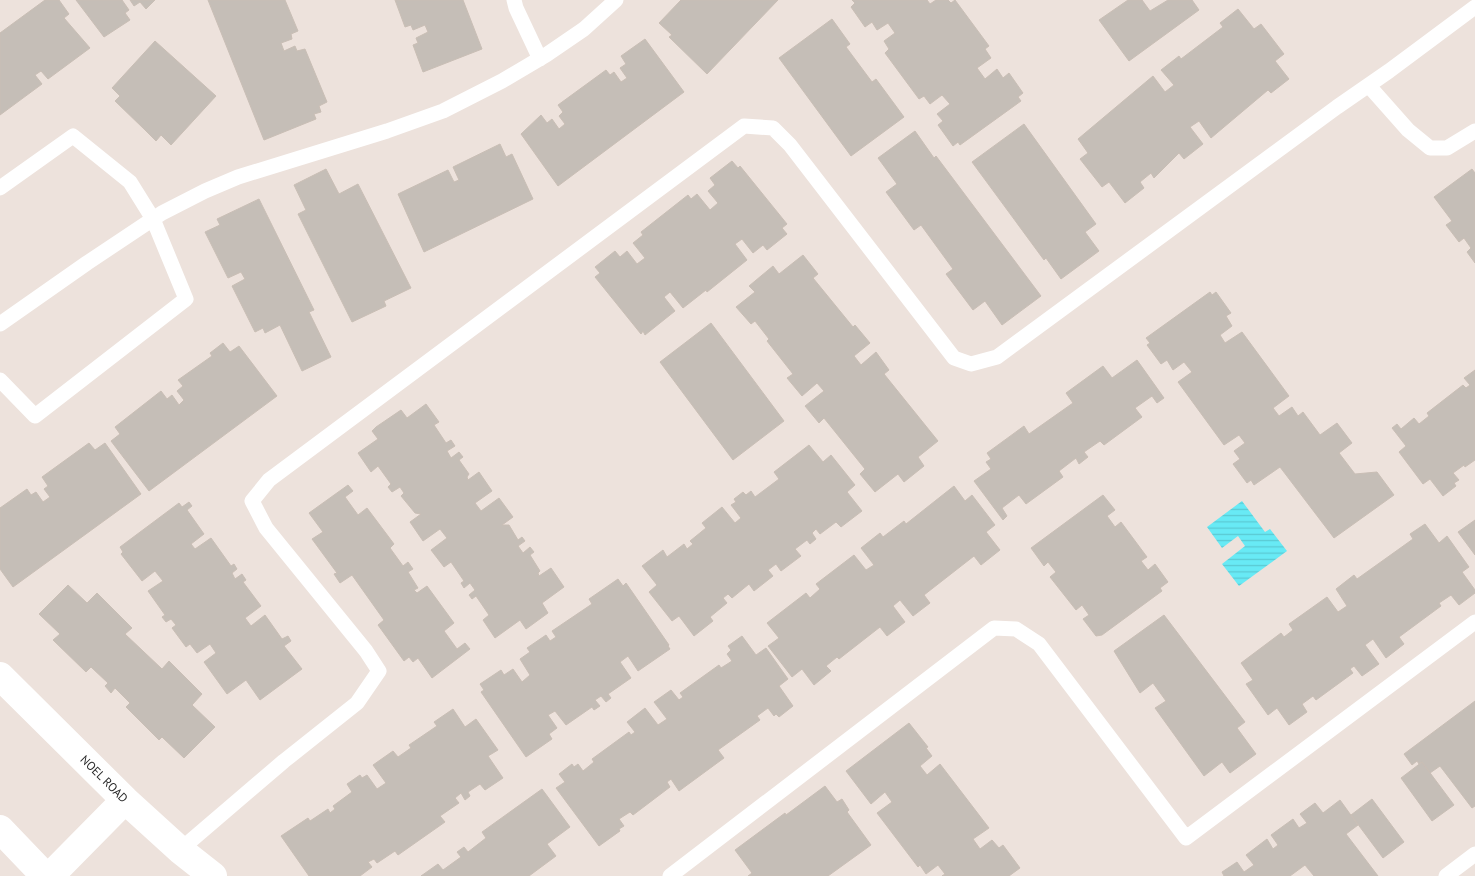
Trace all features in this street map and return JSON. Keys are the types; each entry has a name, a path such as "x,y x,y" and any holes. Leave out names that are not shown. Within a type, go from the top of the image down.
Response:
{"street":[{"name":"NOEL ROAD","path":"0,676 125,800 180,850 213,876"},
{"path":"50,876 125,800"},
{"path":"0,829 45,876"}],"lane":[{"path":"514,0 540,59"},
{"path":"0,324 87,262 162,213 238,177 387,131 443,111 540,59 584,29 616,0"},
{"path":"180,850 284,761 357,703 379,671 366,651 266,528 252,501 269,480 744,126 773,128 790,145 954,358 972,364 997,357 1475,7"},
{"path":"1369,86 1408,130 1430,148 1447,148 1475,131"},
{"path":"0,188 73,136 130,182 153,219 186,299 36,416 0,380"},
{"path":"670,876 994,628 1016,629 1039,644 1186,838 1475,622"},
{"path":"1446,876 1475,854"}],"water":[{"path":"1242,501 1265,532 1270,529 1287,551 1239,586 1222,564 1245,546 1238,536 1222,548 1207,527"}],"building":[{"path":"45,0 59,0 69,14 64,18 90,48 48,79 41,71 35,75 42,84 0,115 0,33"},
{"path":"76,0 122,0 129,10 125,13 130,20 104,37"},
{"path":"130,0 155,0 146,9 140,2 134,6"},
{"path":"208,0 285,0 298,31 291,34 292,39 281,43 284,51 295,46 297,51 305,49 327,102 319,106 321,112 314,114 316,119 264,140"},
{"path":"395,0 463,0 482,49 423,72 413,45 418,43 416,38 428,32 425,25 413,30 411,25 405,27"},
{"path":"681,0 778,0 707,74 669,37 672,35 659,23"},
{"path":"852,0 927,0 930,4 936,0 948,0 951,3 955,0 989,46 985,49 991,58 977,68 985,79 997,69 1003,78 1009,73 1023,93 1018,97 1021,101 960,145 958,142 953,146 938,125 943,121 937,114 950,104 942,95 930,104 924,96 919,99 885,53 889,49 884,41 895,33 888,23 877,30 872,22 865,27 851,7 855,3"},
{"path":"1128,0 1142,0 1150,11 1168,0 1192,0 1199,10 1129,61 1099,20"},
{"path":"1238,9 1254,29 1261,24 1284,54 1275,61 1289,79 1271,93 1268,90 1211,138 1199,121 1190,127 1203,144 1184,159 1179,153 1154,178 1151,173 1140,182 1144,188 1125,203 1109,182 1102,187 1080,159 1088,153 1078,139 1153,76 1165,92 1174,85 1161,70 1179,56 1181,59 1223,27 1220,23"},
{"path":"832,19 850,44 846,47 872,82 876,79 904,117 851,156 779,58"},
{"path":"645,39 684,92 558,186 521,134 541,115 547,123 552,119 559,129 565,124 559,116 563,112 558,105 606,70 610,75 614,72 621,82 627,78 620,68 626,64 621,56"},
{"path":"155,41 216,96 171,145 161,135 156,141 115,101 120,96 112,88"},
{"path":"1024,124 1096,224 1085,232 1099,251 1061,279 1046,258 1044,260 972,162"},
{"path":"915,131 934,158 936,156 1041,296 1002,325 985,301 973,310 946,274 953,269 921,225 914,230 886,192 897,184 878,158"},
{"path":"500,144 506,157 512,154 533,199 424,252 398,194 448,170 454,182 459,180 453,167"},
{"path":"732,161 738,168 740,166 787,224 782,228 787,234 767,250 763,245 753,253 742,239 735,244 747,260 707,292 706,290 683,308 670,292 664,297 675,311 645,335 643,331 641,334 595,277 600,273 595,267 615,251 620,257 627,251 637,264 645,258 633,243 643,235 641,232 688,195 691,199 697,194 710,210 718,203 708,191 715,185 710,178"},
{"path":"326,169 339,194 358,184 411,288 384,301 386,306 352,322 298,214 306,210 294,185"},
{"path":"1472,169 1475,173 1475,263 1467,252 1471,248 1464,238 1459,242 1446,225 1452,221 1434,197"},
{"path":"259,199 314,310 309,312 331,357 302,371 280,325 265,333 263,328 255,332 232,286 245,279 241,272 228,278 205,232 220,225 217,219"},
{"path":"803,255 818,274 813,278 853,327 855,325 870,343 854,356 861,365 876,352 889,370 884,374 938,441 918,457 924,466 904,482 898,474 875,492 860,474 865,469 824,418 819,423 805,406 824,391 817,383 802,396 787,378 793,374 767,341 769,339 755,321 751,324 736,307 755,292 749,286 773,266 779,274"},
{"path":"1210,292 1212,295 1216,292 1231,313 1226,316 1232,326 1220,335 1225,343 1242,332 1289,396 1273,408 1279,416 1292,407 1298,416 1303,412 1320,435 1337,423 1352,443 1339,453 1355,474 1377,472 1394,495 1334,538 1280,467 1254,485 1251,480 1247,483 1233,464 1240,459 1234,451 1245,443 1239,435 1224,445 1178,382 1192,372 1184,362 1173,370 1167,360 1161,364 1147,345 1150,343 1146,338"},
{"path":"711,323 784,421 733,460 660,362"},
{"path":"223,343 230,352 239,346 277,396 149,491 111,441 120,434 115,427 161,391 167,399 172,395 179,405 184,400 177,391 183,386 178,380 212,356 210,353"},
{"path":"1137,360 1164,398 1157,403 1152,396 1135,408 1142,417 1104,445 1100,441 1084,452 1088,457 1079,464 1076,458 1059,471 1063,477 1026,504 1019,495 1002,508 1007,516 1003,520 974,481 991,469 986,462 991,459 987,453 1024,426 1029,434 1073,403 1066,393 1103,366 1112,378"},
{"path":"1475,370 1475,460 1453,473 1459,480 1454,483 1456,486 1443,496 1430,479 1423,484 1399,452 1406,446 1392,428 1397,424 1401,429 1414,418 1419,424 1429,416 1427,413 1463,385 1466,388 1470,385 1464,378"},
{"path":"426,404 439,422 434,425 446,443 451,440 455,446 447,451 451,458 459,452 463,457 459,460 469,474 468,480 479,472 492,491 475,503 481,511 499,498 513,517 502,525 509,525 518,540 522,537 525,541 518,546 523,553 530,547 534,552 530,555 540,571 538,573 539,576 551,568 564,587 542,603 548,613 526,629 520,620 495,638 483,620 489,615 476,596 472,599 469,595 475,590 470,583 464,588 461,583 464,581 451,562 444,567 431,550 447,538 440,529 423,541 410,522 421,514 415,513 401,496 404,493 400,487 392,492 388,487 391,484 378,466 371,472 358,453 378,439 372,431 376,427 401,410 407,418"},
{"path":"89,443 95,450 105,443 141,494 13,587 0,569 0,508 27,489 31,495 36,492 43,502 50,497 44,489 48,486 42,477"},
{"path":"809,445 823,462 831,455 855,485 847,492 862,511 841,527 836,522 820,534 816,529 812,533 816,539 810,544 807,540 795,549 801,556 781,571 776,564 768,570 773,576 754,591 749,584 732,598 728,594 723,598 727,603 710,617 713,621 694,636 679,616 672,621 649,592 657,585 642,566 663,550 667,557 684,544 687,549 693,544 690,541 706,528 702,523 722,507 735,523 741,518 731,505 736,502 734,499 743,492 746,495 751,491 755,497 779,479 774,472"},
{"path":"348,485 353,491 345,497 358,515 367,508 394,544 390,548 403,566 408,562 413,569 408,572 418,588 414,590 417,593 427,586 454,623 444,631 457,649 465,643 470,649 432,678 418,658 413,662 409,657 404,661 378,625 384,620 352,575 340,583 334,574 337,573 312,539 323,532 309,513"},
{"path":"954,486 965,501 972,495 995,525 986,532 1000,550 981,565 974,556 924,595 930,603 913,616 900,600 893,606 905,622 887,636 880,627 839,659 837,657 826,666 831,671 814,685 802,669 792,677 768,646 779,638 767,623 806,593 810,598 820,589 816,584 854,555 866,570 874,565 861,548 880,533 883,537 904,521 906,524"},
{"path":"1103,495 1115,510 1107,516 1115,527 1121,522 1147,557 1141,561 1148,570 1155,564 1168,582 1160,588 1162,591 1102,635 1096,636 1083,619 1089,615 1082,605 1076,610 1050,577 1056,572 1048,562 1044,566 1031,548"},
{"path":"189,502 192,506 187,510 204,534 191,544 195,549 211,538 231,566 234,564 237,569 232,573 235,579 242,574 246,580 243,582 261,606 245,618 251,626 265,615 282,639 288,636 291,641 284,646 302,669 260,700 246,680 227,694 204,662 216,653 210,644 197,653 190,644 186,647 172,628 176,625 171,619 166,622 162,617 165,615 148,591 163,581 155,571 142,581 121,554 123,552 120,547 179,503 182,507"},
{"path":"1475,520 1475,555 1458,532"},
{"path":"1425,524 1439,543 1447,536 1469,567 1462,572 1475,590 1475,593 1459,605 1451,595 1439,603 1441,606 1399,637 1404,644 1386,658 1373,639 1365,645 1379,664 1362,676 1354,666 1350,669 1353,673 1316,700 1313,696 1302,704 1307,712 1289,725 1277,708 1268,715 1246,684 1253,680 1241,663 1281,633 1284,637 1293,630 1289,624 1327,597 1338,612 1347,606 1336,589 1354,575 1357,579 1413,539 1410,534"},
{"path":"618,579 623,586 626,583 670,649 638,671 628,656 620,662 631,678 608,694 611,698 606,702 601,696 595,700 600,706 594,710 592,707 566,725 555,711 548,715 557,728 549,734 552,739 526,757 481,692 484,690 480,684 501,670 504,675 513,669 522,682 530,675 520,659 530,652 527,648 546,635 550,641 556,637 552,631 592,604 589,599"},
{"path":"68,585 87,603 97,593 132,628 125,634 162,669 169,661 202,694 192,705 215,727 184,758 162,737 159,740 126,707 130,703 115,688 111,693 105,686 108,683 91,667 86,672 53,640 60,634 39,614"},
{"path":"1164,615 1245,722 1237,728 1256,754 1230,773 1222,762 1204,776 1155,708 1166,701 1153,683 1140,693 1114,651"},
{"path":"742,636 756,655 766,648 788,679 779,686 793,706 779,717 776,714 774,716 768,708 757,716 760,720 718,750 724,758 679,791 671,779 667,782 670,787 633,815 630,812 619,819 624,826 599,846 556,788 565,782 559,774 572,764 574,767 578,764 583,771 594,762 592,759 629,732 631,735 635,732 627,722 645,708 658,725 667,719 654,702 671,690 679,700 683,697 680,693 719,665 721,668 732,661 727,654 731,650 728,646"},
{"path":"1475,701 1475,806 1472,808 1440,766 1430,773 1422,762 1419,764 1417,761 1412,765 1404,754"},
{"path":"453,709 465,727 476,719 498,750 488,756 503,778 485,790 480,784 468,792 470,796 465,800 461,793 455,798 459,803 440,816 445,822 398,855 395,851 377,863 374,859 368,862 372,867 360,876 309,876 281,836 308,818 310,821 328,809 330,813 335,809 333,806 352,792 347,784 360,775 362,778 367,775 377,789 386,783 373,765 393,751 398,757 411,748 409,745 437,726 434,722"},
{"path":"909,723 928,747 926,748 932,756 920,766 927,775 940,764 989,828 973,839 980,849 992,840 999,848 1003,845 1020,868 1009,876 942,876 945,874 938,865 926,874 920,865 918,867 877,813 892,802 885,792 871,804 846,771"},
{"path":"1422,762 1454,805 1432,821 1401,778"},
{"path":"825,786 837,802 842,799 849,810 847,812 871,845 828,876 748,876 752,873 735,850"},
{"path":"542,789 570,827 547,844 556,856 529,876 421,876 438,864 443,870 461,857 457,852 464,847 468,852 486,838 482,832"},
{"path":"1372,799 1404,842 1383,858 1351,815"},
{"path":"1340,800 1358,825 1346,834 1378,876 1314,876 1305,865 1290,876 1224,876 1222,872 1237,862 1244,872 1254,865 1246,855 1267,839 1273,849 1278,845 1271,835 1293,819 1299,828 1307,823 1300,814 1315,803 1323,813"}]}
